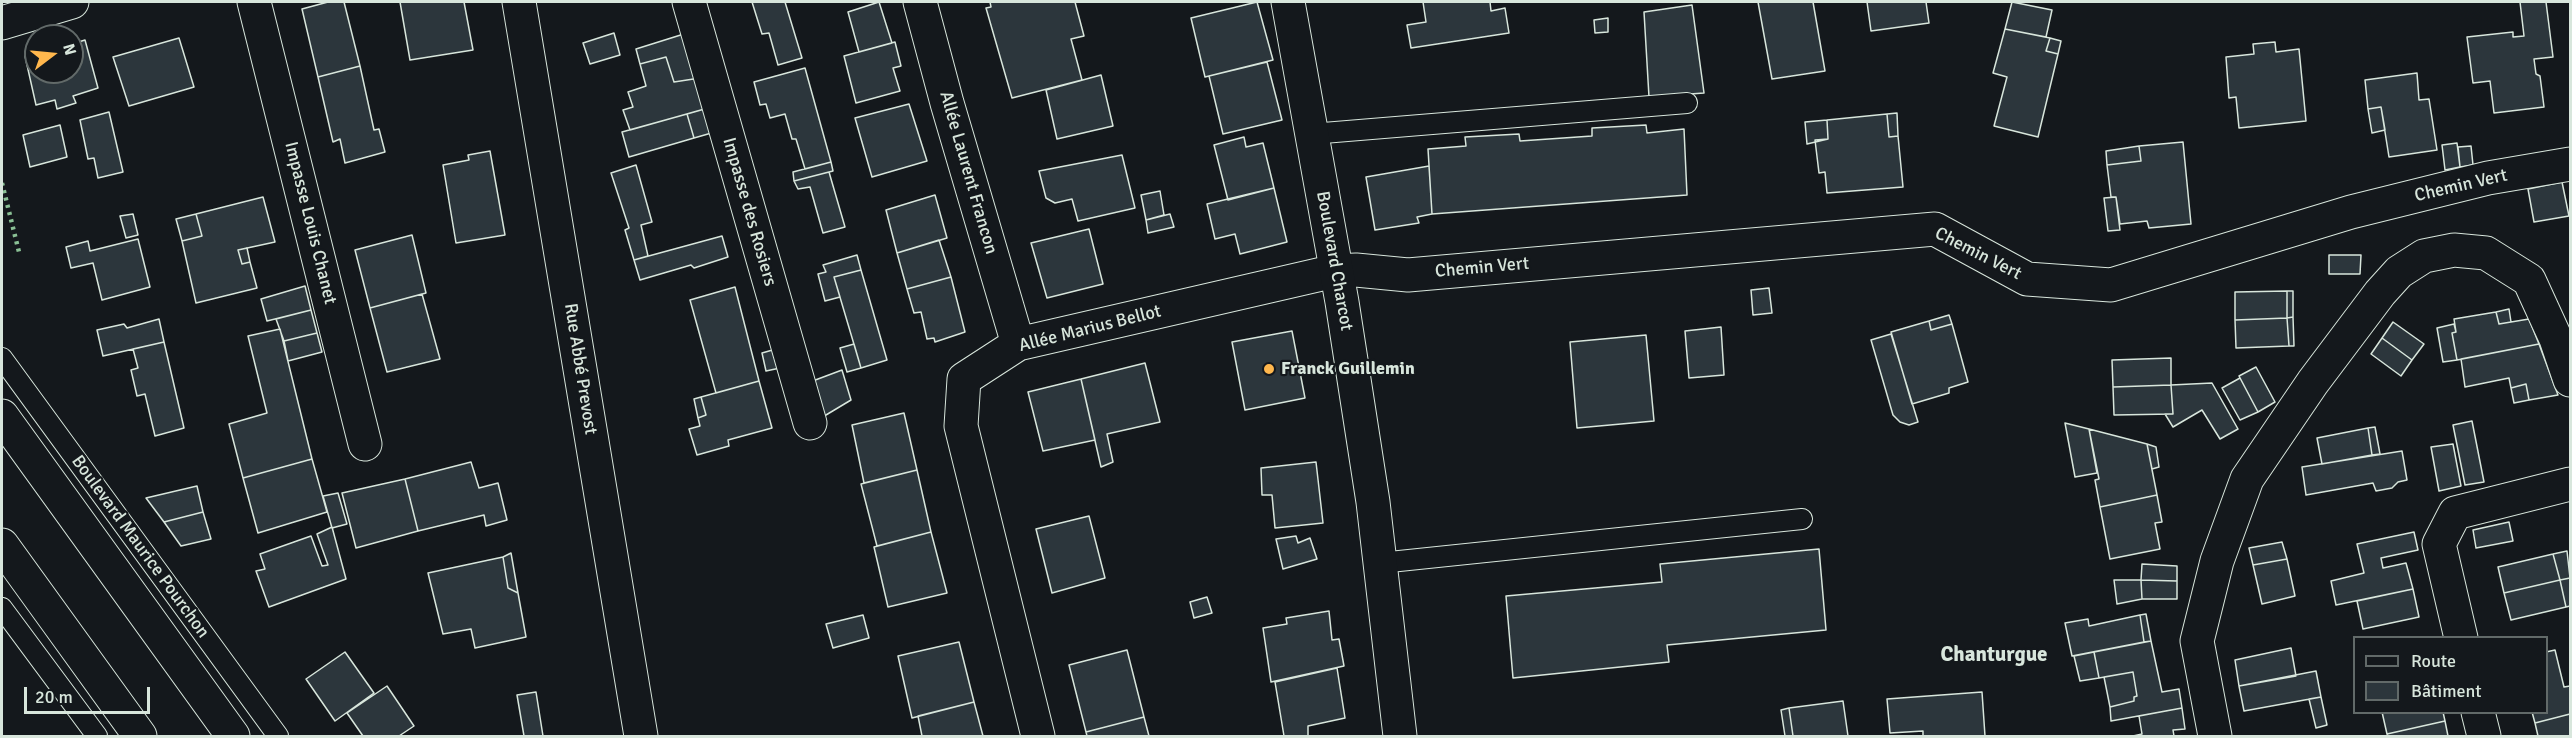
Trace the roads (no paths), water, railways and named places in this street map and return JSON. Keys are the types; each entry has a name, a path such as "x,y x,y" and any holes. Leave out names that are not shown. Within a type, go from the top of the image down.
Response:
{"street":[{"path":"2,23 72,2"},
{"name":"Impasse Louis Chanet","path":"254,2 365,444"},
{"name":"Rue Abbé Prevost","path":"519,2 641,736"},
{"name":"Impasse des Rosiers","path":"689,2 810,423"},
{"name":"Allée Laurent Francon","path":"920,2 947,103 1018,344"},
{"name":"Boulevard Charcot","path":"1288,2 1342,302 1370,478 1400,736"},
{"name":"Chemin Vert","path":"1335,271 1356,270 1407,275 1935,229 2027,279 2111,285 2350,212 2488,178 2571,164"},
{"path":"2215,736 2197,641 2217,561 2247,479 2313,382 2380,293 2399,273 2424,256 2454,250 2486,253 2503,263 2529,280 2556,339 2571,380"},
{"name":"Allée Marius Bellot","path":"1038,736 960,426 964,379 1018,344 1335,271"},
{"name":"Boulevard Maurice Pourchon","path":"2,416 233,736"},
{"path":"2461,636 2439,544 2454,513 2571,484"},
{"path":"2,545 140,736"},
{"path":"2478,714 2484,736"}],"lane":[{"path":"1311,134 1687,103"},
{"name":"Boulevard Maurice Pourchon","path":"2,358 278,736"},
{"path":"1380,563 1802,519"},
{"path":"2,608 96,736"}],"place":[{"name":"Franck Guillemin","path":"1269,369"}],"district":[{"name":"Chanturgue","path":"1994,655"}]}
